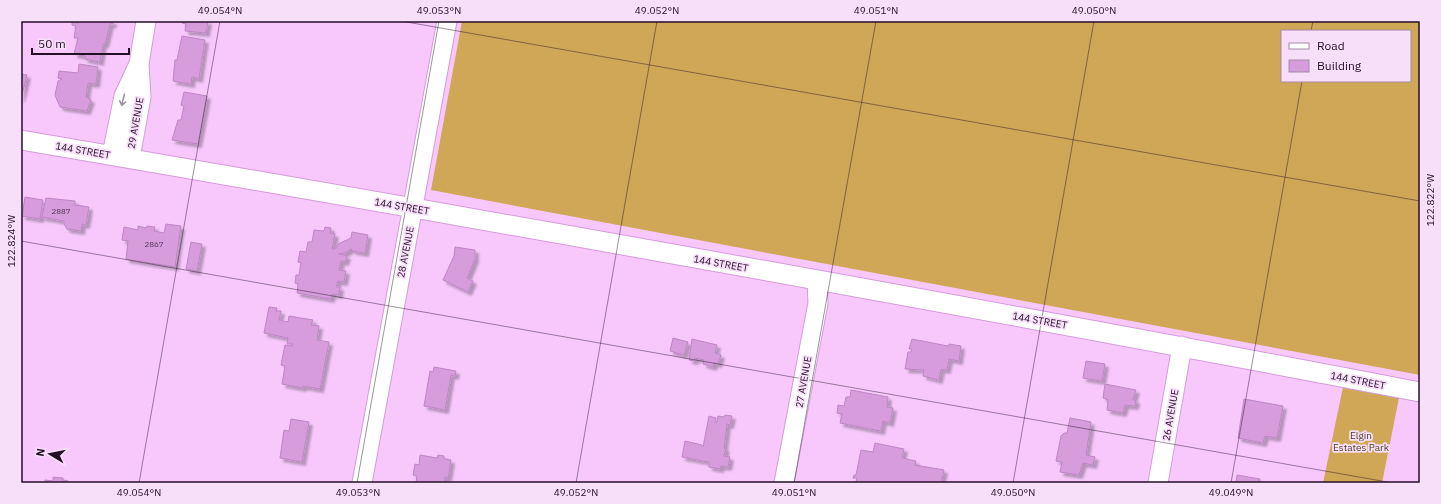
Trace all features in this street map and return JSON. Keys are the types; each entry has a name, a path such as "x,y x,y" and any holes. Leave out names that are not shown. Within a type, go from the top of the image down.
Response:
{"street":[{"name":"29 AVENUE","path":"121,157 124,96 139,64 146,21"},
{"name":"28 AVENUE","path":"362,483 447,21"},
{"name":"144 STREET","path":"21,140 816,280 1182,346 1420,392"},
{"name":"27 AVENUE","path":"784,483 818,303 816,280"},
{"name":"26 AVENUE","path":"1158,483 1182,346"}],"green space":[{"path":"462,21 1420,21 1420,375 431,190"},
{"name":"Elgin Estates Park","path":"1343,387 1399,398 1382,483 1323,483"}],"building":[{"path":"79,21 113,21 113,24 110,24 105,44 103,44 100,62 85,59 85,56 74,54 78,38 74,38 76,26 72,25 72,22 78,23"},
{"path":"183,21 208,21 206,33 185,31 186,24 182,23"},
{"path":"182,36 205,40 199,79 192,77 191,84 173,81 175,60 177,60"},
{"path":"79,64 98,67 96,84 88,83 86,97 91,100 87,111 60,107 55,95 58,81 62,79 58,78 59,71 78,73"},
{"path":"21,74 27,75 21,99"},
{"path":"184,92 207,96 198,144 172,140 178,120 181,120 184,106 181,105"},
{"path":"25,197 43,200 40,219 22,216"},
{"path":"46,198 75,201 75,205 89,207 86,225 82,224 81,231 67,229 64,221 42,217"},
{"path":"166,224 181,226 175,267 126,259 128,241 122,240 124,227 138,230 138,226 146,228 147,226 155,227 154,231 164,233"},
{"path":"325,227 331,228 330,233 335,234 332,249 335,249 338,244 351,238 352,232 368,235 365,253 353,251 351,249 345,253 339,254 347,256 345,262 341,261 339,270 346,271 344,282 338,281 336,287 340,287 339,295 332,294 331,299 297,293 298,284 295,283 296,275 299,275 301,263 298,262 300,251 306,252 308,242 312,242 314,230 324,231"},
{"path":"191,242 202,244 197,271 186,269"},
{"path":"455,247 475,250 475,259 467,278 473,281 468,292 443,280 454,256"},
{"path":"269,307 277,308 276,311 281,311 279,320 288,322 289,316 313,320 311,325 319,326 317,340 329,342 320,389 303,386 303,388 282,384 285,366 281,365 285,345 292,346 293,344 287,344 288,338 264,333"},
{"path":"673,338 688,342 684,355 670,351"},
{"path":"692,339 717,345 715,353 721,355 718,364 714,363 713,367 703,364 704,360 695,358 695,361 689,360"},
{"path":"912,339 948,346 949,344 961,346 959,361 949,359 947,370 941,369 939,380 923,376 924,370 905,369 908,352 911,352 912,349 909,349"},
{"path":"1086,361 1105,364 1102,381 1083,378"},
{"path":"434,367 456,371 455,376 451,375 445,410 424,406 430,371 433,372"},
{"path":"1105,384 1136,390 1133,400 1136,400 1135,406 1125,405 1123,413 1107,410 1108,400 1103,398"},
{"path":"851,390 888,397 887,407 893,408 890,423 883,421 881,431 840,423 842,414 837,413 838,405 844,406 846,397 850,397"},
{"path":"1244,399 1283,406 1277,438 1265,436 1263,443 1238,438"},
{"path":"725,415 732,416 730,425 727,424 724,448 726,449 724,456 730,457 728,467 721,466 720,469 709,467 709,462 682,457 685,441 702,445 703,447 709,416 716,418 715,422 717,422 718,416 724,417"},
{"path":"1070,418 1091,422 1086,455 1095,457 1093,465 1083,463 1079,475 1060,472 1062,462 1056,461 1061,436 1064,433 1067,433"},
{"path":"291,419 309,422 302,462 280,458 284,430 289,431"},
{"path":"875,443 904,449 902,458 916,461 915,465 944,470 941,483 856,483 857,478 853,478 854,475 856,475 861,450 873,452"},
{"path":"420,455 437,458 438,455 444,456 444,459 451,460 448,478 445,477 444,483 416,483 417,476 413,475 415,464 419,465"},
{"path":"1237,475 1260,479 1259,483 1236,483"},
{"path":"53,477 63,478 63,480 68,481 68,483 45,483 45,480 53,481"}]}
